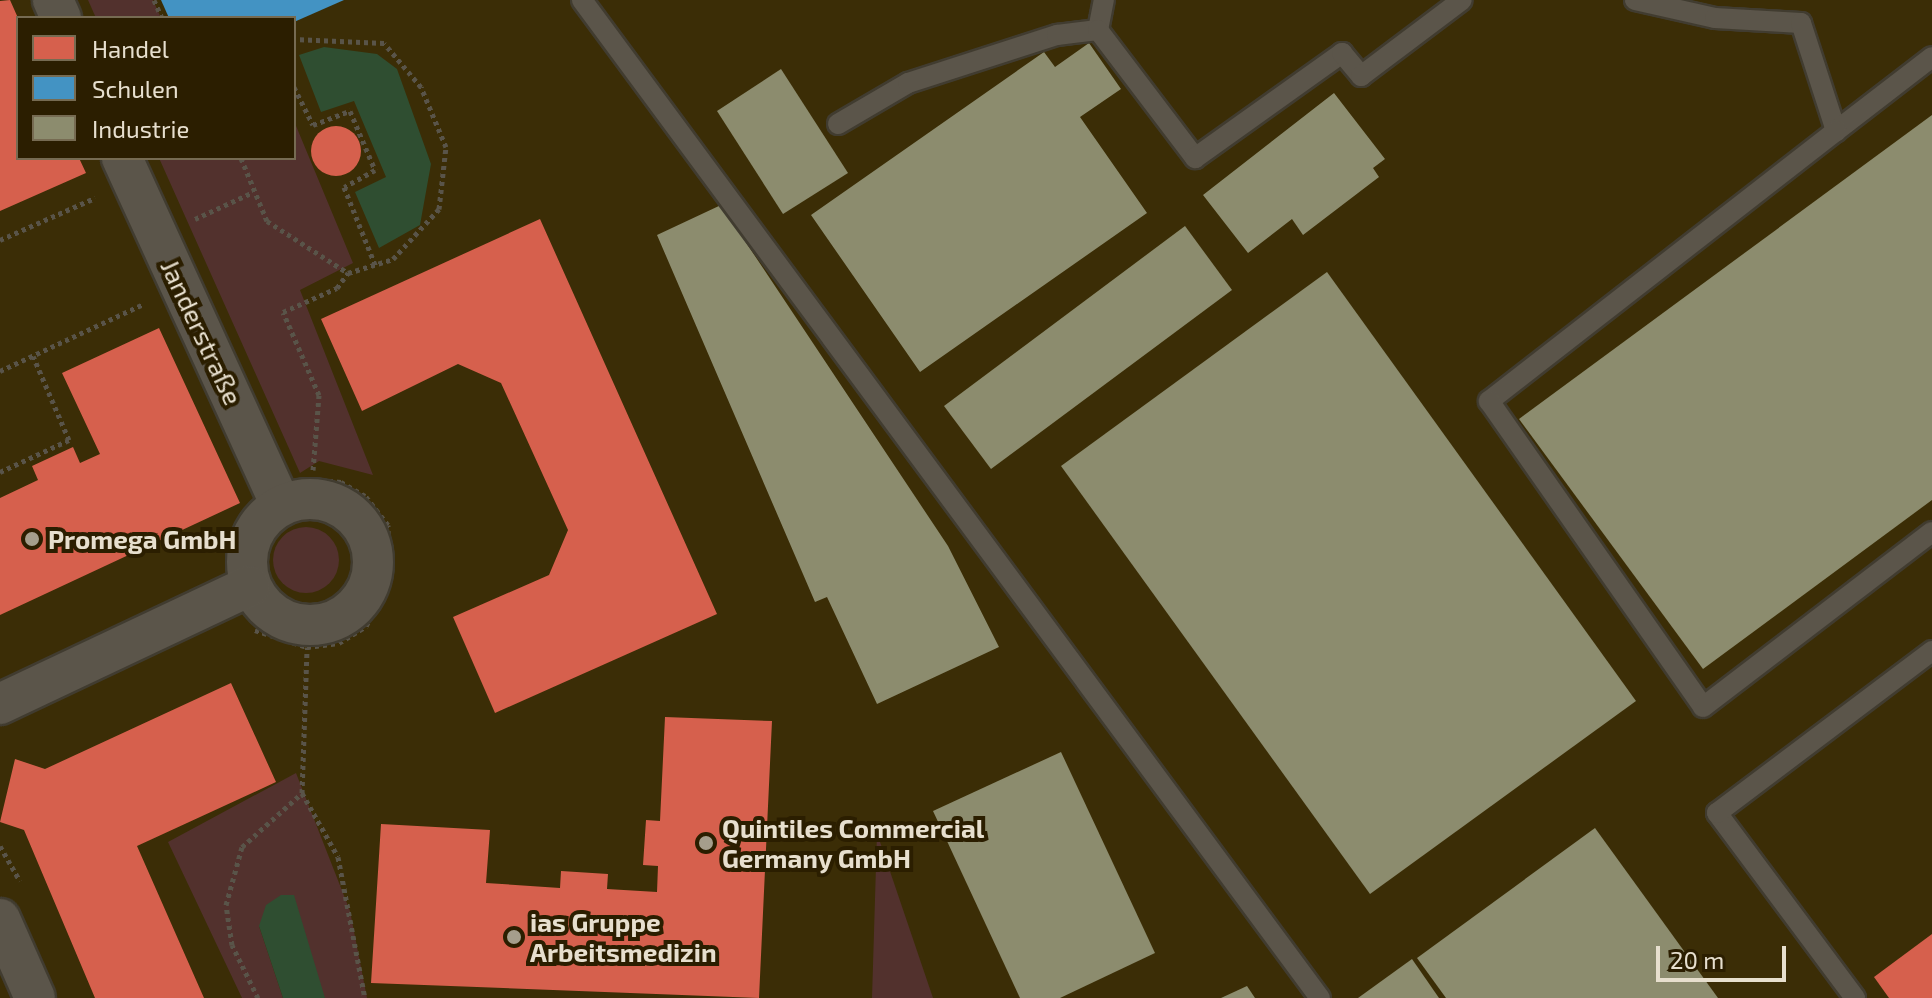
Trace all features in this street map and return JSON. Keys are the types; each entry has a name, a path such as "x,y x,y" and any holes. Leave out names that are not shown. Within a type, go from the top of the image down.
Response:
{"street":[{"name":"Janderstraße","path":"127,170 281,505"},
{"path":"310,498 344,509 367,535 372,575 351,611 303,626 272,612 250,586 250,540 281,505 310,498"},
{"path":"0,704 250,586"},
{"path":"0,919 35,998"}],"lane":[{"path":"582,0 1320,998"},
{"path":"1104,0 1098,30 1195,158 1342,53 1361,76 1458,0"},
{"path":"1635,0 1715,18 1801,23 1836,131"},
{"path":"838,124 908,83 1057,35 1098,30"},
{"path":"1932,57 1489,401 1703,707 1932,532"},
{"path":"1855,998 1717,813 1932,651"}],"path":[{"path":"242,160 252,193 284,237 348,273 376,267 439,209 446,147 421,87 384,43 296,39"},
{"path":"296,91 313,125 350,111 375,170 344,187 376,267"},
{"path":"0,240 127,170"},
{"path":"158,237 252,193"},
{"path":"312,480 319,395 283,312 337,288 348,273"},
{"path":"0,371 182,287"},
{"path":"0,472 69,440 33,356"},
{"path":"307,647 302,793 338,857 365,998"},
{"path":"258,998 232,945 230,877 242,847 302,793"}],"shaded area":[{"path":"0,0 1932,0 1932,998 0,998"},
{"path":"88,0 153,0 160,16 95,16"},
{"path":"324,47 377,54 397,69 431,164 420,225 379,248 355,192 386,177 354,101 321,112 299,55"},
{"path":"296,126 353,263 300,290 373,475 319,461 300,473 160,160 296,160"},
{"path":"299,527 313,527 325,532 334,541 339,560 337,573 330,584 313,593 299,593 287,588 278,579 273,567 273,553 278,541 287,532"},
{"path":"296,773 350,911 367,998 325,998 259,926 283,998 242,998 168,842"},
{"path":"877,833 933,998 872,998"},
{"path":"281,895 294,895 325,998 283,998 259,926 266,905"}],"building: Handel":[{"path":"10,0 17,16 16,160 80,160 86,173 0,211 0,1"},
{"path":"336,126 354,133 361,151 354,169 336,176 318,169 311,151 318,133"},
{"path":"540,219 717,614 495,713 453,617 549,575 568,530 501,383 458,364 362,411 321,319"},
{"path":"159,328 240,503 0,615 0,498 38,480 32,466 73,447 80,463 100,454 62,373"},
{"path":"231,683 276,782 137,846 204,998 95,998 24,830 0,822 15,759 45,769"},
{"path":"665,717 772,721 759,998 371,983 381,824 490,830 486,883 560,888 561,871 608,874 607,889 657,892 658,866 643,865 646,820 660,821"},
{"path":"1932,934 1932,998 1889,998 1874,977"}],"building: Schulen":[{"path":"161,0 344,0 296,21 296,16 168,16"}],"building: Industrie":[{"path":"1089,43 1121,89 1080,117 1147,213 920,372 811,215 1044,52 1055,67"},
{"path":"781,69 848,173 783,214 717,111"},
{"path":"1334,93 1385,159 1373,168 1379,177 1303,235 1292,219 1248,253 1203,195"},
{"path":"1932,115 1932,500 1703,669 1519,419"},
{"path":"721,205 948,546 999,647 877,704 827,597 815,602 657,235"},
{"path":"1185,226 1232,290 991,469 944,406"},
{"path":"1327,272 1636,701 1370,894 1061,466"},
{"path":"1061,752 1155,953 1060,998 1020,998 933,811"},
{"path":"1595,828 1718,998 1446,998 1417,958"},
{"path":"1412,959 1439,998 1358,998"},
{"path":"1247,986 1255,998 1221,998"}],"place":[{"name":"Promega GmbH","path":"32,539"},
{"name":"Quintiles Commercial Germany GmbH","path":"706,843"},
{"name":"ias Gruppe Arbeitsmedizin","path":"514,937"}]}
